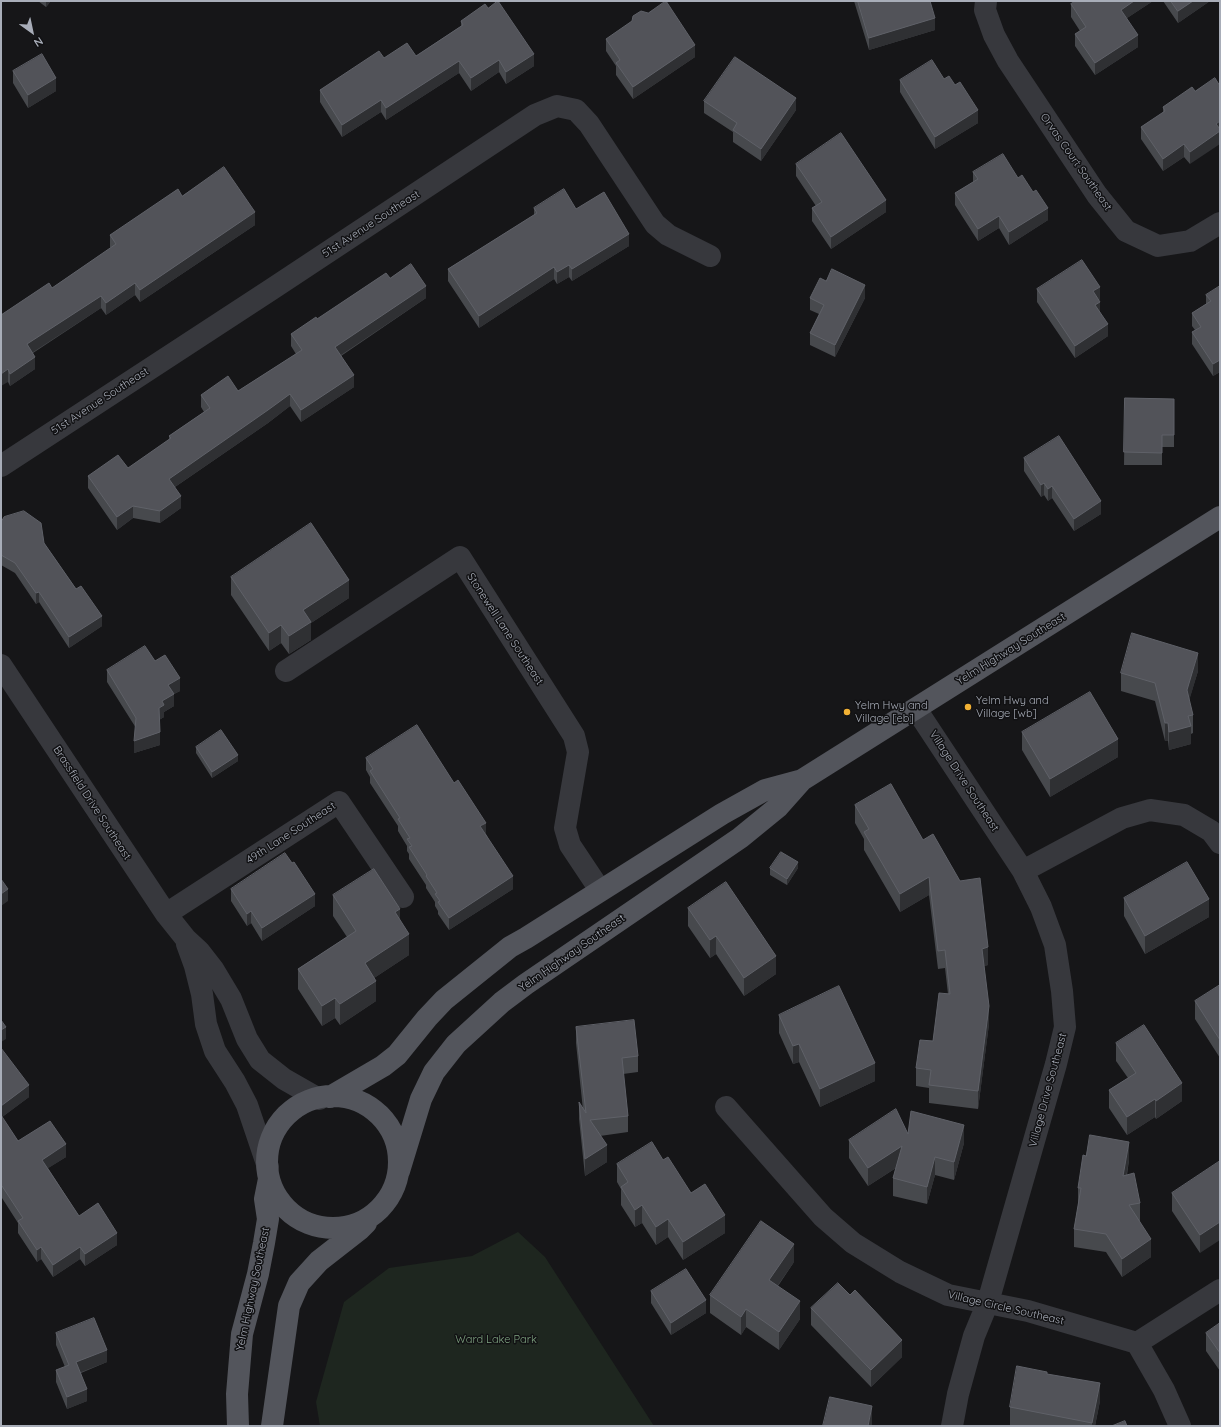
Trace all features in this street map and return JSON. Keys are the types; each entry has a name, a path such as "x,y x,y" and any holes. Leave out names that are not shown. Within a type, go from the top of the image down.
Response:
{"main road":[{"name":"Yelm Highway Southeast","path":"399,1171 421,1099 434,1072 456,1044 502,1002 526,984 740,838 778,807 802,780 1220,517"},
{"name":"Yelm Highway Southeast","path":"325,1098 383,1066 397,1055 427,1018 444,1000 510,947 722,814 765,790 802,780"},
{"path":"272,1426 289,1306 299,1283 319,1261 360,1230 390,1197 399,1171 399,1157 396,1143 390,1129 382,1118 371,1108 344,1098 325,1098 301,1105 289,1114 279,1125 272,1138 268,1152 268,1171 271,1183 277,1197 287,1210 300,1219 315,1226 330,1228 346,1227 361,1222 375,1213"},
{"name":"Yelm Highway Southeast","path":"238,1426 237,1381 242,1334 258,1274 268,1219 265,1199 268,1171"}],"street":[{"name":"Orvas Court Southeast","path":"986,1 985,10 994,35 1008,61 1097,195 1126,231 1158,246 1190,241 1220,223"},
{"name":"51st Avenue Southeast","path":"1,466 529,119 557,106 576,110 589,124 655,224 668,235 710,256"},
{"name":"Stonewell Lane Southeast","path":"286,671 460,557 574,736 578,752 565,828 570,845 600,890"},
{"name":"Brassfield Drive Southeast","path":"1,665 166,914 213,969 231,999 247,1040 260,1060 284,1079 325,1098"},
{"name":"Village Drive Southeast","path":"916,709 1023,871 1041,907 1055,945 1062,991 1065,1026 1056,1064 988,1302 974,1336 958,1394 952,1426"},
{"name":"49th Lane Southeast","path":"166,914 339,802 402,897"},
{"path":"1023,871 1122,818 1150,810 1184,815 1211,830 1220,843"},
{"name":"Brassfield Drive Southeast","path":"186,939 195,966 202,994 206,1024 215,1052 235,1082 247,1105 268,1171"},
{"name":"Village Circle Southeast","path":"726,1107 823,1217 853,1243 900,1272 948,1295 1028,1311 1137,1343"},
{"path":"1180,1426 1164,1390 1137,1343 1220,1290"}],"green space":[{"name":"Ward Lake Park","path":"518,1232 545,1257 654,1426 320,1426 316,1402 344,1302 389,1268 472,1256"}],"building":[{"path":"498,1 534,54 506,72 499,60 471,78 459,61 386,108 381,100 342,125 320,90 379,51 384,58 407,43 416,56 463,25 461,21 485,4 488,8"},
{"path":"666,1 695,45 633,87 616,63 620,60 606,39 632,21 633,16 641,11 648,13"},
{"path":"858,1 930,1 935,18 869,38"},
{"path":"1076,1 1134,1 1121,10 1138,35 1095,63 1075,34 1086,27 1071,4"},
{"path":"1171,1 1193,1 1178,11"},
{"path":"42,54 56,78 28,95 13,71"},
{"path":"735,57 796,98 761,149 733,130 737,123 704,101"},
{"path":"932,60 944,79 949,76 955,85 960,82 978,110 935,137 900,80"},
{"path":"1215,78 1220,86 1220,121 1216,124 1220,131 1190,152 1184,144 1163,159 1141,127 1165,111 1163,107 1192,87 1195,91"},
{"path":"841,133 886,200 831,237 812,208 822,202 796,164"},
{"path":"1003,154 1018,178 1022,175 1033,192 1036,190 1048,208 1009,232 999,216 978,229 955,193 978,179 973,172"},
{"path":"224,167 255,212 140,290 135,283 106,303 101,296 27,344 35,357 10,374 8,369 1,374 1,315 49,283 52,288 116,244 110,235 178,189 182,196"},
{"path":"564,189 576,209 604,192 629,234 572,269 569,265 557,272 554,267 479,316 448,269 537,213 534,208"},
{"path":"1082,260 1100,287 1093,291 1100,302 1095,305 1108,324 1075,346 1037,289"},
{"path":"411,264 426,286 335,347 354,375 301,410 290,394 169,479 181,496 160,511 133,506 117,517 88,476 118,455 128,468 171,438 169,436 210,408 201,395 228,376 238,391 302,350 291,334 316,317 317,319 386,273 390,278"},
{"path":"832,269 865,285 835,345 810,333 824,305 810,298 820,278 826,281"},
{"path":"1220,286 1220,360 1213,364 1192,332 1201,327 1192,313 1211,301 1206,295"},
{"path":"1125,398 1174,399 1174,435 1162,435 1162,453 1124,452"},
{"path":"1059,436 1101,501 1074,519 1052,486 1048,489 1044,483 1041,485 1024,458"},
{"path":"24,511 41,523 44,543 76,589 81,586 102,616 69,637 39,592 36,593 15,563 1,555 1,522 4,517"},
{"path":"311,523 349,580 303,610 311,622 289,636 281,625 269,633 231,577"},
{"path":"1132,633 1198,653 1187,690 1193,715 1188,716 1191,726 1169,732 1168,723 1165,723 1155,683 1121,673"},
{"path":"145,646 155,661 165,655 180,678 168,685 174,694 162,701 164,705 159,708 160,732 134,741 136,718 107,670"},
{"path":"1090,692 1118,739 1050,779 1022,732"},
{"path":"417,725 454,783 458,780 486,823 480,826 513,876 449,918 438,902 440,901 435,894 437,893 426,876 427,875 409,847 412,846 407,839 410,838 398,819 400,818 370,771 373,769 366,758"},
{"path":"221,730 238,755 212,772 196,747"},
{"path":"891,784 923,840 933,834 960,881 980,878 988,947 982,949 989,1006 978,1091 929,1085 931,1070 916,1068 920,1040 933,1041 939,993 950,994 945,950 938,951 929,877 900,894 864,832 869,829 855,805"},
{"path":"781,852 798,862 787,879 770,868"},
{"path":"285,853 292,863 294,862 315,894 262,928 251,911 247,914 231,889"},
{"path":"1187,862 1209,899 1145,936 1124,898"},
{"path":"374,869 400,909 395,912 409,934 365,963 376,981 340,1004 335,998 322,1006 298,969 356,931 333,895"},
{"path":"1,879 8,889 1,894"},
{"path":"726,882 776,956 744,978 716,936 710,940 688,908"},
{"path":"1220,985 1220,1040 1195,1001"},
{"path":"839,986 875,1063 820,1089 799,1044 793,1046 779,1015"},
{"path":"1,1020 6,1027 1,1030"},
{"path":"634,1020 638,1056 622,1058 628,1116 590,1120 607,1145 585,1159 579,1102 586,1113 576,1027"},
{"path":"1144,1025 1182,1083 1156,1101 1155,1099 1127,1117 1109,1090 1136,1073 1116,1043"},
{"path":"1,1048 29,1085 1,1106"},
{"path":"896,1109 908,1134 911,1111 964,1125 954,1162 935,1157 927,1187 893,1178 902,1146 868,1168 849,1140"},
{"path":"1,1115 18,1141 50,1121 66,1144 42,1160 79,1216 98,1203 117,1233 85,1254 80,1247 53,1265 41,1247 37,1250 18,1221 23,1218 2,1186 1,1187"},
{"path":"1090,1135 1129,1142 1123,1176 1134,1173 1140,1203 1129,1205 1151,1239 1122,1259 1106,1234 1074,1229 1081,1188 1078,1188 1083,1155 1086,1156"},
{"path":"652,1142 663,1160 668,1157 691,1193 705,1184 725,1215 683,1242 668,1219 656,1227 642,1205 635,1210 621,1187 628,1182 617,1164"},
{"path":"1220,1161 1220,1222 1200,1235 1172,1193"},
{"path":"761,1221 794,1244 769,1280 800,1301 779,1332 746,1309 741,1317 710,1295"},
{"path":"686,1269 706,1300 671,1323 651,1291"},
{"path":"838,1283 850,1295 855,1290 902,1340 871,1370 811,1308"},
{"path":"94,1318 107,1350 76,1362 87,1389 67,1397 56,1370 69,1365 56,1333"},
{"path":"1220,1323 1220,1353 1206,1333"},
{"path":"1017,1366 1047,1372 1047,1374 1100,1383 1092,1423 1010,1407"},
{"path":"830,1397 872,1406 868,1426 823,1426"},
{"path":"1125,1421 1127,1426 1112,1426"}],"place":[{"name":"Yelm Hwy and Village [wb]","path":"968,707"},
{"name":"Yelm Hwy and Village [eb]","path":"847,712"}]}
